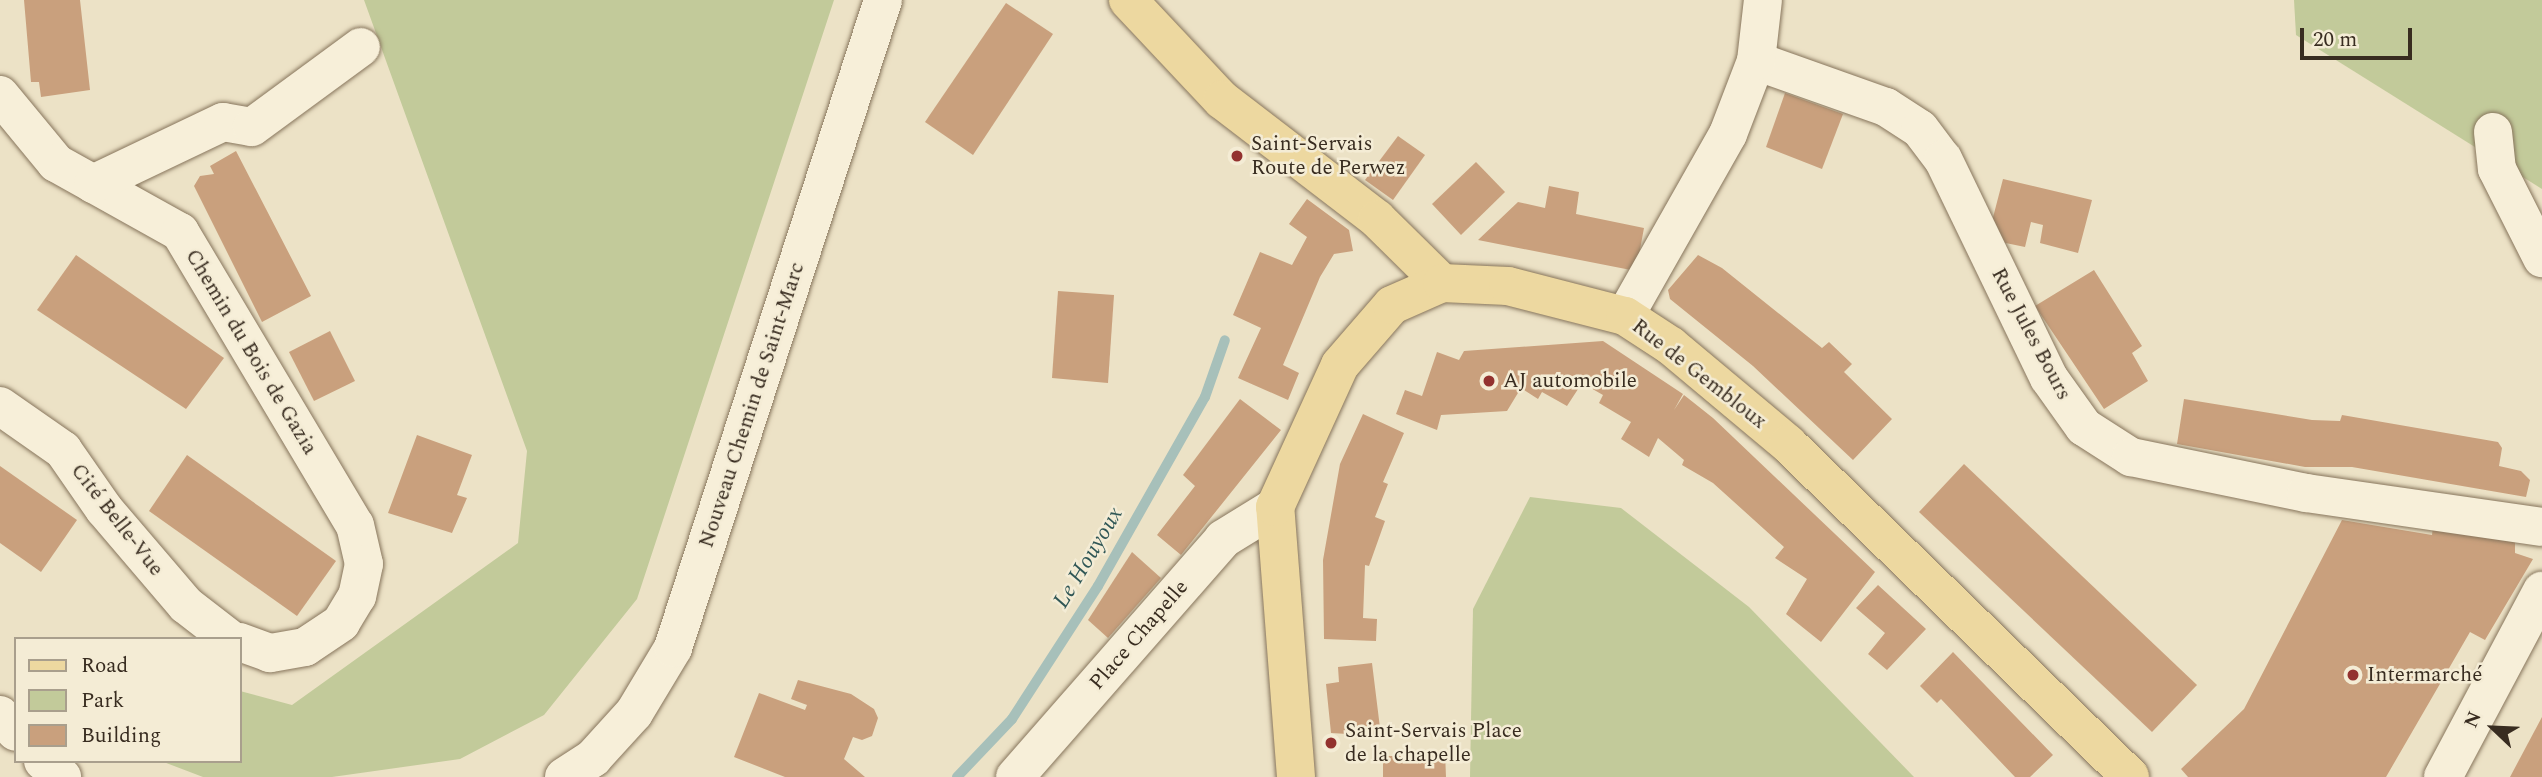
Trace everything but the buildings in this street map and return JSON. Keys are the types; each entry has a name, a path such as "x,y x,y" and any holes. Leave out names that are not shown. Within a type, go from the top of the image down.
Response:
{"main road":[{"path":"1128,0 1222,100 1377,219 1442,283"},
{"name":"Rue de Gembloux","path":"1296,777 1275,507 1339,365 1392,305 1442,283 1508,286 1625,316 1671,346 1788,444 2130,777"}],"street":[{"name":"Nouveau Chemin de Saint-Marc","path":"565,777 593,758 634,713 673,648 883,0"},
{"path":"1625,316 1728,134 1756,61 1763,0"},
{"path":"93,184 223,122 252,127 361,47"},
{"name":"Rue Jules Bours","path":"1756,61 1886,107 1920,129 1943,159 2049,378 2084,427 2131,457 2306,493 2542,527"},
{"name":"Chemin du Bois de Gazia","path":"0,95 41,149 93,184 180,232 355,525 364,564 357,597 341,624 305,647 270,653 242,643"},
{"path":"2493,132 2497,169 2542,258"},
{"name":"Cité Belle-Vue","path":"0,406 63,450 104,509 186,605 227,637"},
{"name":"Place Chapelle","path":"1015,777 1223,539 1275,507"},
{"path":"2443,777 2542,591"},
{"path":"0,715 14,730"},
{"path":"45,763 62,777"}],"green space":[{"path":"364,0 834,0 637,599 544,715 460,759 332,777 203,777 166,763 242,763 242,692 292,705 518,543 527,451"},
{"path":"2294,0 2542,0 2542,189 2296,35"},
{"path":"1530,497 1621,508 1749,607 1914,777 1470,777 1473,609"}],"waterway":[{"name":"Le Houyoux","path":"957,777 1012,719 1098,586 1205,397 1225,340"}],"place":[{"name":"Saint-Servais Route de Perwez","path":"1237,156"},
{"name":"AJ automobile","path":"1489,381"},
{"name":"Intermarché","path":"2353,675"},
{"name":"Saint-Servais Place de la chapelle","path":"1331,743"}]}
